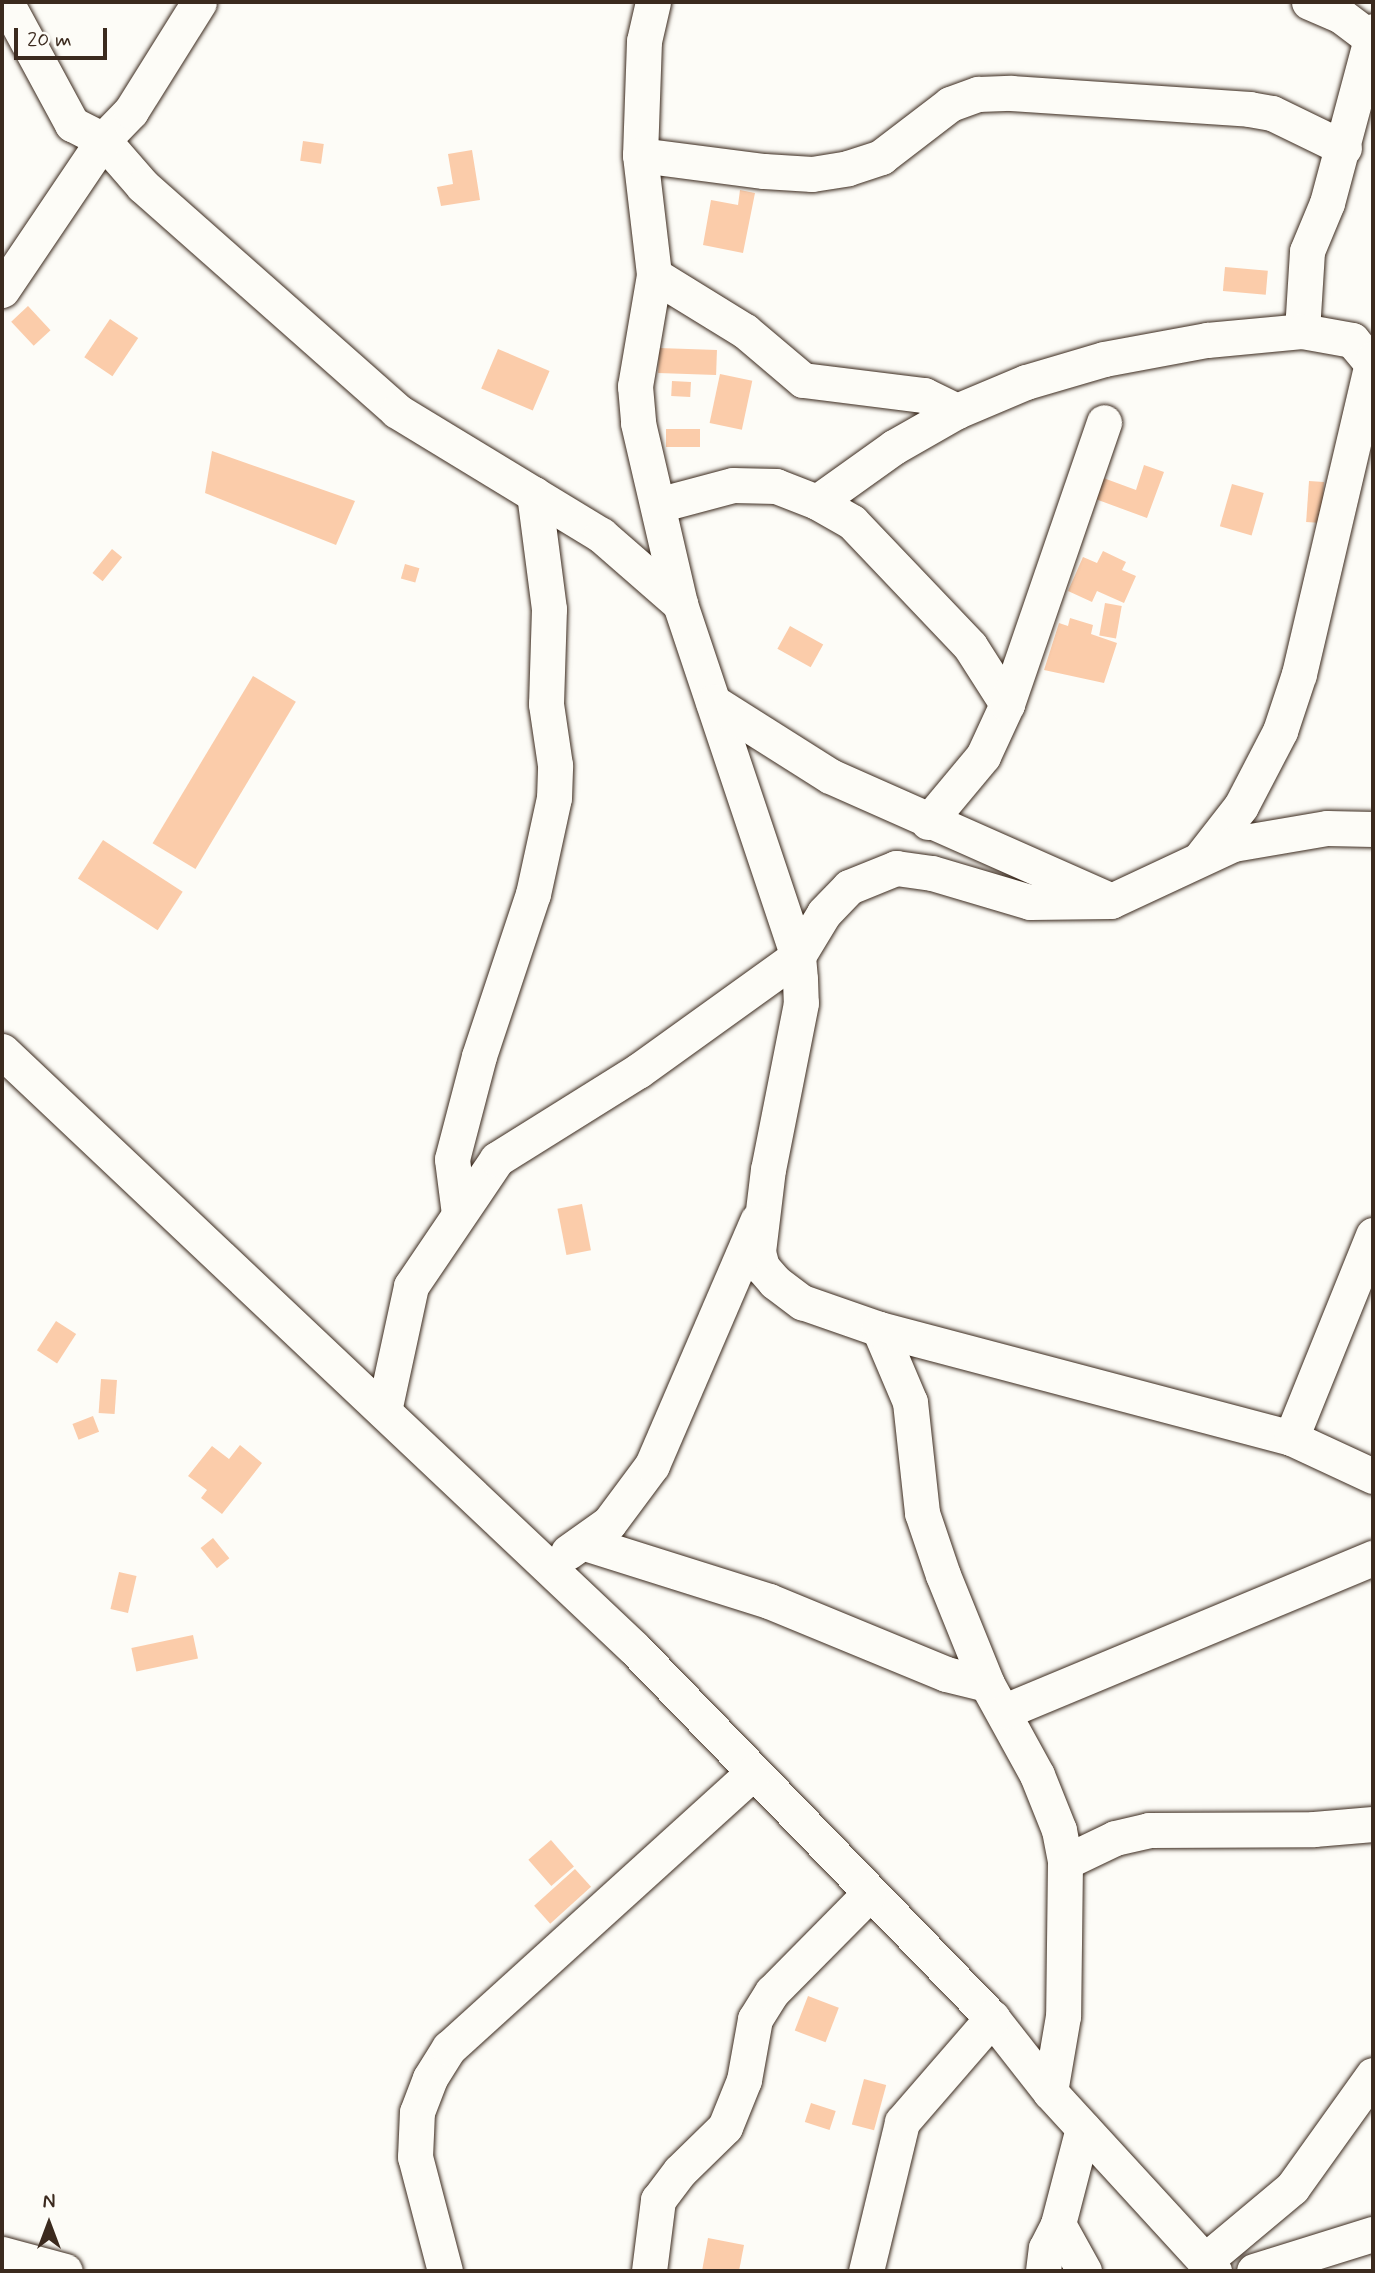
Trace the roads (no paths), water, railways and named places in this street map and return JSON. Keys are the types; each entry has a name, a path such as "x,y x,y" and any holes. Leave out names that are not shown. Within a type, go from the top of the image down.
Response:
{"street":[{"path":"6,2 72,124 103,140 143,186 397,411 601,535 680,604"},
{"path":"2,290 103,140 131,111 199,2"},
{"path":"653,2 645,41 640,155 654,275 635,386 638,423 680,604 798,956 802,1003 761,1216 758,1252 762,1267 775,1282 802,1302 879,1329 1291,1438 1373,1476"},
{"path":"1303,331 1307,251 1344,148 1349,109 1372,34 1309,2"},
{"path":"640,155 764,171 812,174 848,168 881,157 950,104 978,94 1010,93 1250,109 1272,113 1344,148"},
{"path":"654,275 745,331 803,380 924,395 957,411"},
{"path":"817,502 894,447 957,411 1027,382 1137,352 1303,331 1352,340 1372,361 1299,674 1280,732 1247,797 1202,856"},
{"path":"928,822 983,756 1007,704 1104,422"},
{"path":"660,510 669,502 733,485 776,486 817,502 852,522 970,646 1007,704"},
{"path":"459,1214 452,1159 482,1045 533,894 554,798 555,765 546,704 549,609 534,494"},
{"path":"713,702 830,776 928,822 1111,901"},
{"path":"384,1410 406,1300 459,1214 497,1159 618,1085 798,956 824,913 849,887 896,869 932,873 1030,902 1111,901 1202,856 1282,834 1327,828 1373,829"},
{"path":"2,1051 546,1562 752,1772 868,1895 992,2018 1050,2092 1170,2228 1210,2265 1292,2188 1373,2075"},
{"path":"546,1562 585,1544 610,1523 652,1465 748,1235 761,1216"},
{"path":"1291,1438 1373,1236"},
{"path":"879,1329 910,1402 922,1513 996,1698 1059,1830 1065,1862 1063,2016 1050,2092"},
{"path":"585,1544 769,1601 946,1674 996,1698 1373,1559"},
{"path":"445,2271 415,2157 417,2112 430,2078 449,2048 752,1772"},
{"path":"1065,1862 1115,1838 1149,1830 1373,1824"},
{"path":"649,2271 658,2200 680,2171 725,2127 744,2080 752,2029 762,2006 868,1895"},
{"path":"866,2271 902,2122 992,2018"},
{"path":"1043,2271 1045,2248 1058,2224 1083,2128"},
{"path":"1058,2224 1084,2271"},
{"path":"1254,2271 1373,2234"},
{"path":"2,2254 65,2271"}]}
